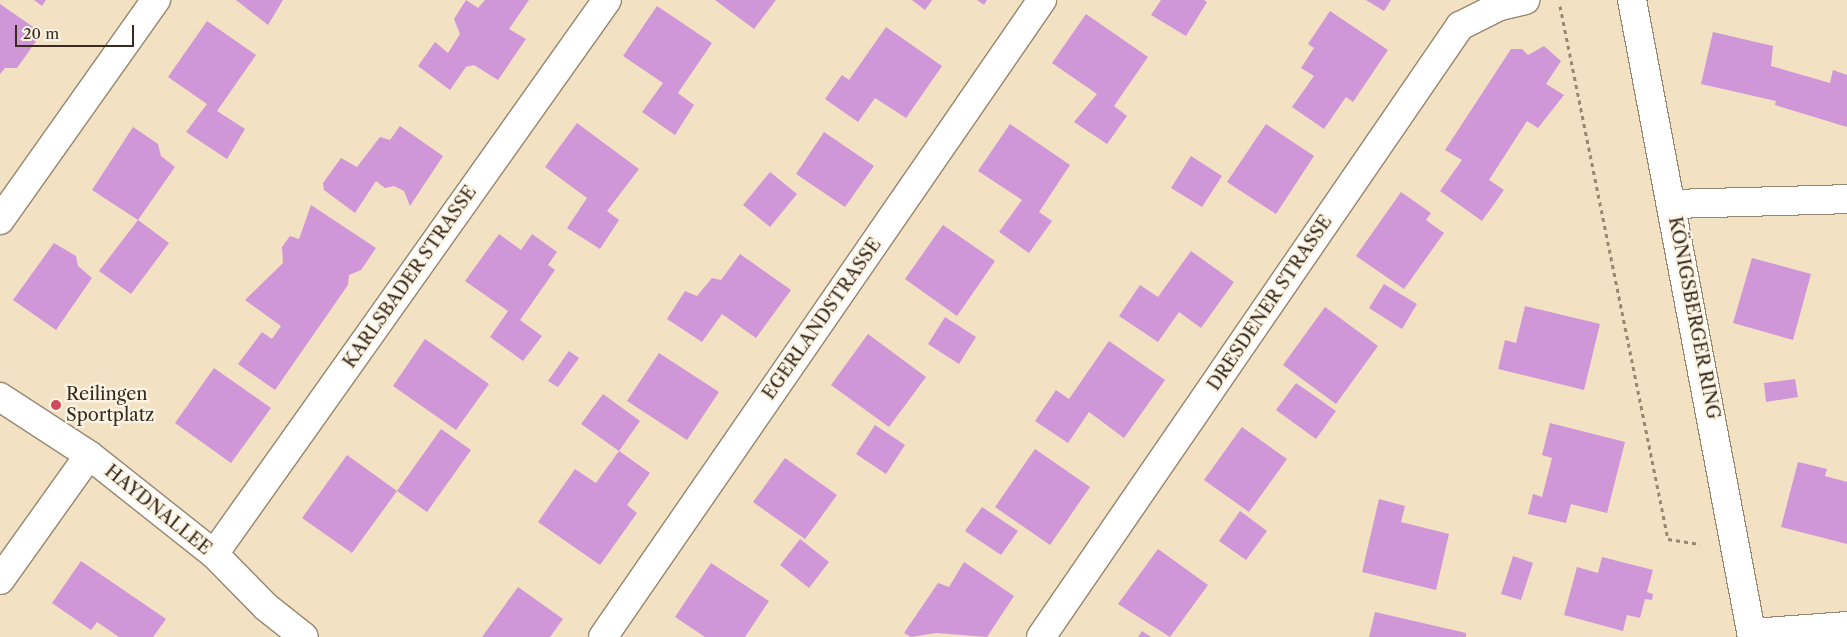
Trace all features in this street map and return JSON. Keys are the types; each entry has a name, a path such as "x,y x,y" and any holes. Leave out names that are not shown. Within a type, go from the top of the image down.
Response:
{"street":[{"path":"0,220 156,0"},
{"name":"KARLSBADER STRASSE","path":"214,554 606,0"},
{"name":"EGERLANDSTRASSE","path":"603,637 1042,0"},
{"name":"DRESDENER STRASSE","path":"1041,637 1460,26 1500,6 1525,0"},
{"name":"KÖNIGSBERGER RING","path":"1632,0 1673,204 1752,635"},
{"path":"1673,204 1847,199"},
{"name":"HAYDNALLEE","path":"0,397 89,455 214,554 266,608 304,637"},
{"path":"0,580 89,455"},
{"path":"1752,635 1847,626"}],"path":[{"path":"1559,0 1668,539 1709,546 1736,544"}],"building":[{"path":"34,0 46,0 42,6"},
{"path":"236,0 283,0 268,25"},
{"path":"466,0 478,8 485,0 529,0 509,29 526,39 498,80 474,65 466,67 450,90 418,66 435,42 448,53 460,34 454,19"},
{"path":"715,0 776,0 754,29"},
{"path":"912,0 932,0 925,10"},
{"path":"977,0 987,0 984,5"},
{"path":"1161,0 1204,0 1207,2 1186,36 1151,15"},
{"path":"1366,0 1391,0 1384,11"},
{"path":"0,4 42,33 17,68 5,68 0,74"},
{"path":"657,6 712,43 678,93 694,105 675,135 642,112 663,83 623,56"},
{"path":"1330,11 1388,50 1353,102 1346,97 1324,129 1292,107 1314,76 1301,68 1314,48 1308,44"},
{"path":"1086,14 1148,57 1114,106 1127,116 1107,144 1074,122 1097,94 1052,63"},
{"path":"207,21 256,55 217,111 245,129 227,159 186,132 207,104 168,77"},
{"path":"886,27 942,66 906,118 875,98 858,122 825,99 842,75 849,80"},
{"path":"1713,32 1773,46 1771,66 1830,83 1833,70 1847,75 1847,127 1775,105 1776,101 1701,84"},
{"path":"1544,46 1561,61 1546,84 1564,95 1538,128 1527,121 1489,180 1504,190 1482,221 1440,191 1462,160 1445,150 1511,49 1522,49 1528,55"},
{"path":"577,123 639,169 607,211 619,220 600,249 567,228 587,198 545,167"},
{"path":"1010,124 1070,165 1039,212 1052,221 1029,253 999,232 1022,200 978,171"},
{"path":"1266,124 1314,156 1276,214 1227,182"},
{"path":"400,126 443,156 410,206 404,191 394,186 385,188 376,181 355,213 324,190 323,183 341,158 357,167 380,137 390,140"},
{"path":"133,127 158,144 161,156 175,167 138,220 92,190"},
{"path":"824,132 874,166 845,207 796,174"},
{"path":"1191,156 1222,176 1202,207 1171,188"},
{"path":"770,172 797,194 770,227 743,205"},
{"path":"1401,192 1431,213 1426,220 1444,233 1404,289 1356,256"},
{"path":"311,205 376,248 361,270 349,275 348,285 275,390 238,364 262,332 272,339 281,326 245,300 283,263 282,247 290,236 299,239"},
{"path":"138,220 169,243 131,294 99,271"},
{"path":"943,225 995,261 957,316 905,279"},
{"path":"499,234 521,250 532,234 557,252 548,265 555,270 520,320 542,336 523,361 490,337 508,311 465,281"},
{"path":"54,243 76,256 78,266 92,278 56,330 13,300"},
{"path":"1191,251 1234,282 1201,328 1179,312 1158,342 1119,316 1140,285 1158,297"},
{"path":"740,254 791,290 756,338 722,314 702,342 667,319 685,291 697,296 712,278 721,280"},
{"path":"1752,258 1811,274 1793,340 1733,323"},
{"path":"1384,284 1417,304 1402,329 1369,308"},
{"path":"1525,306 1600,324 1584,390 1498,369 1505,340 1516,343"},
{"path":"1325,307 1378,346 1336,404 1283,365"},
{"path":"945,317 976,337 959,364 928,344"},
{"path":"868,334 926,377 889,427 831,385"},
{"path":"425,339 489,384 456,430 393,386"},
{"path":"1109,341 1165,380 1124,438 1089,412 1068,443 1035,421 1056,390 1069,399"},
{"path":"569,351 579,358 558,387 548,381"},
{"path":"659,353 719,392 687,440 627,401"},
{"path":"214,368 271,408 231,463 175,423"},
{"path":"1795,379 1798,397 1766,402 1764,383"},
{"path":"1296,383 1336,411 1316,439 1276,410"},
{"path":"603,394 640,421 619,451 581,424"},
{"path":"1550,423 1625,442 1607,513 1571,504 1566,523 1528,514 1533,494 1542,497 1552,458 1542,455"},
{"path":"875,425 905,445 886,474 856,454"},
{"path":"1242,427 1287,459 1249,512 1204,480"},
{"path":"441,429 471,450 427,512 397,491"},
{"path":"1035,449 1090,487 1050,545 995,507"},
{"path":"619,451 650,473 627,505 637,513 600,565 538,522 575,469 596,483"},
{"path":"347,455 397,491 352,553 302,518"},
{"path":"785,458 837,495 805,539 753,502"},
{"path":"1798,462 1827,469 1825,476 1847,482 1847,544 1781,527"},
{"path":"1379,499 1405,506 1401,522 1449,534 1436,590 1362,572"},
{"path":"982,507 1018,531 1001,555 965,531"},
{"path":"1240,511 1267,531 1246,560 1219,541"},
{"path":"800,539 829,562 809,588 780,565"},
{"path":"1158,549 1208,585 1170,637 1118,604"},
{"path":"1513,556 1533,563 1521,600 1501,594"},
{"path":"1602,557 1653,570 1647,592 1653,594 1652,600 1645,599 1640,618 1627,615 1623,631 1564,615 1577,567 1598,573"},
{"path":"81,561 166,619 153,637 119,637 97,622 91,630 52,603"},
{"path":"964,562 1014,596 987,637 936,633 911,637 904,633 938,583 949,587"},
{"path":"711,563 769,601 745,637 705,637 675,617"},
{"path":"518,587 563,619 550,637 482,637"},
{"path":"1375,612 1466,633 1466,637 1369,637"},
{"path":"1142,631 1151,637 1138,637"}],"place":[{"name":"Reilingen Sportplatz","path":"56,405"}]}
